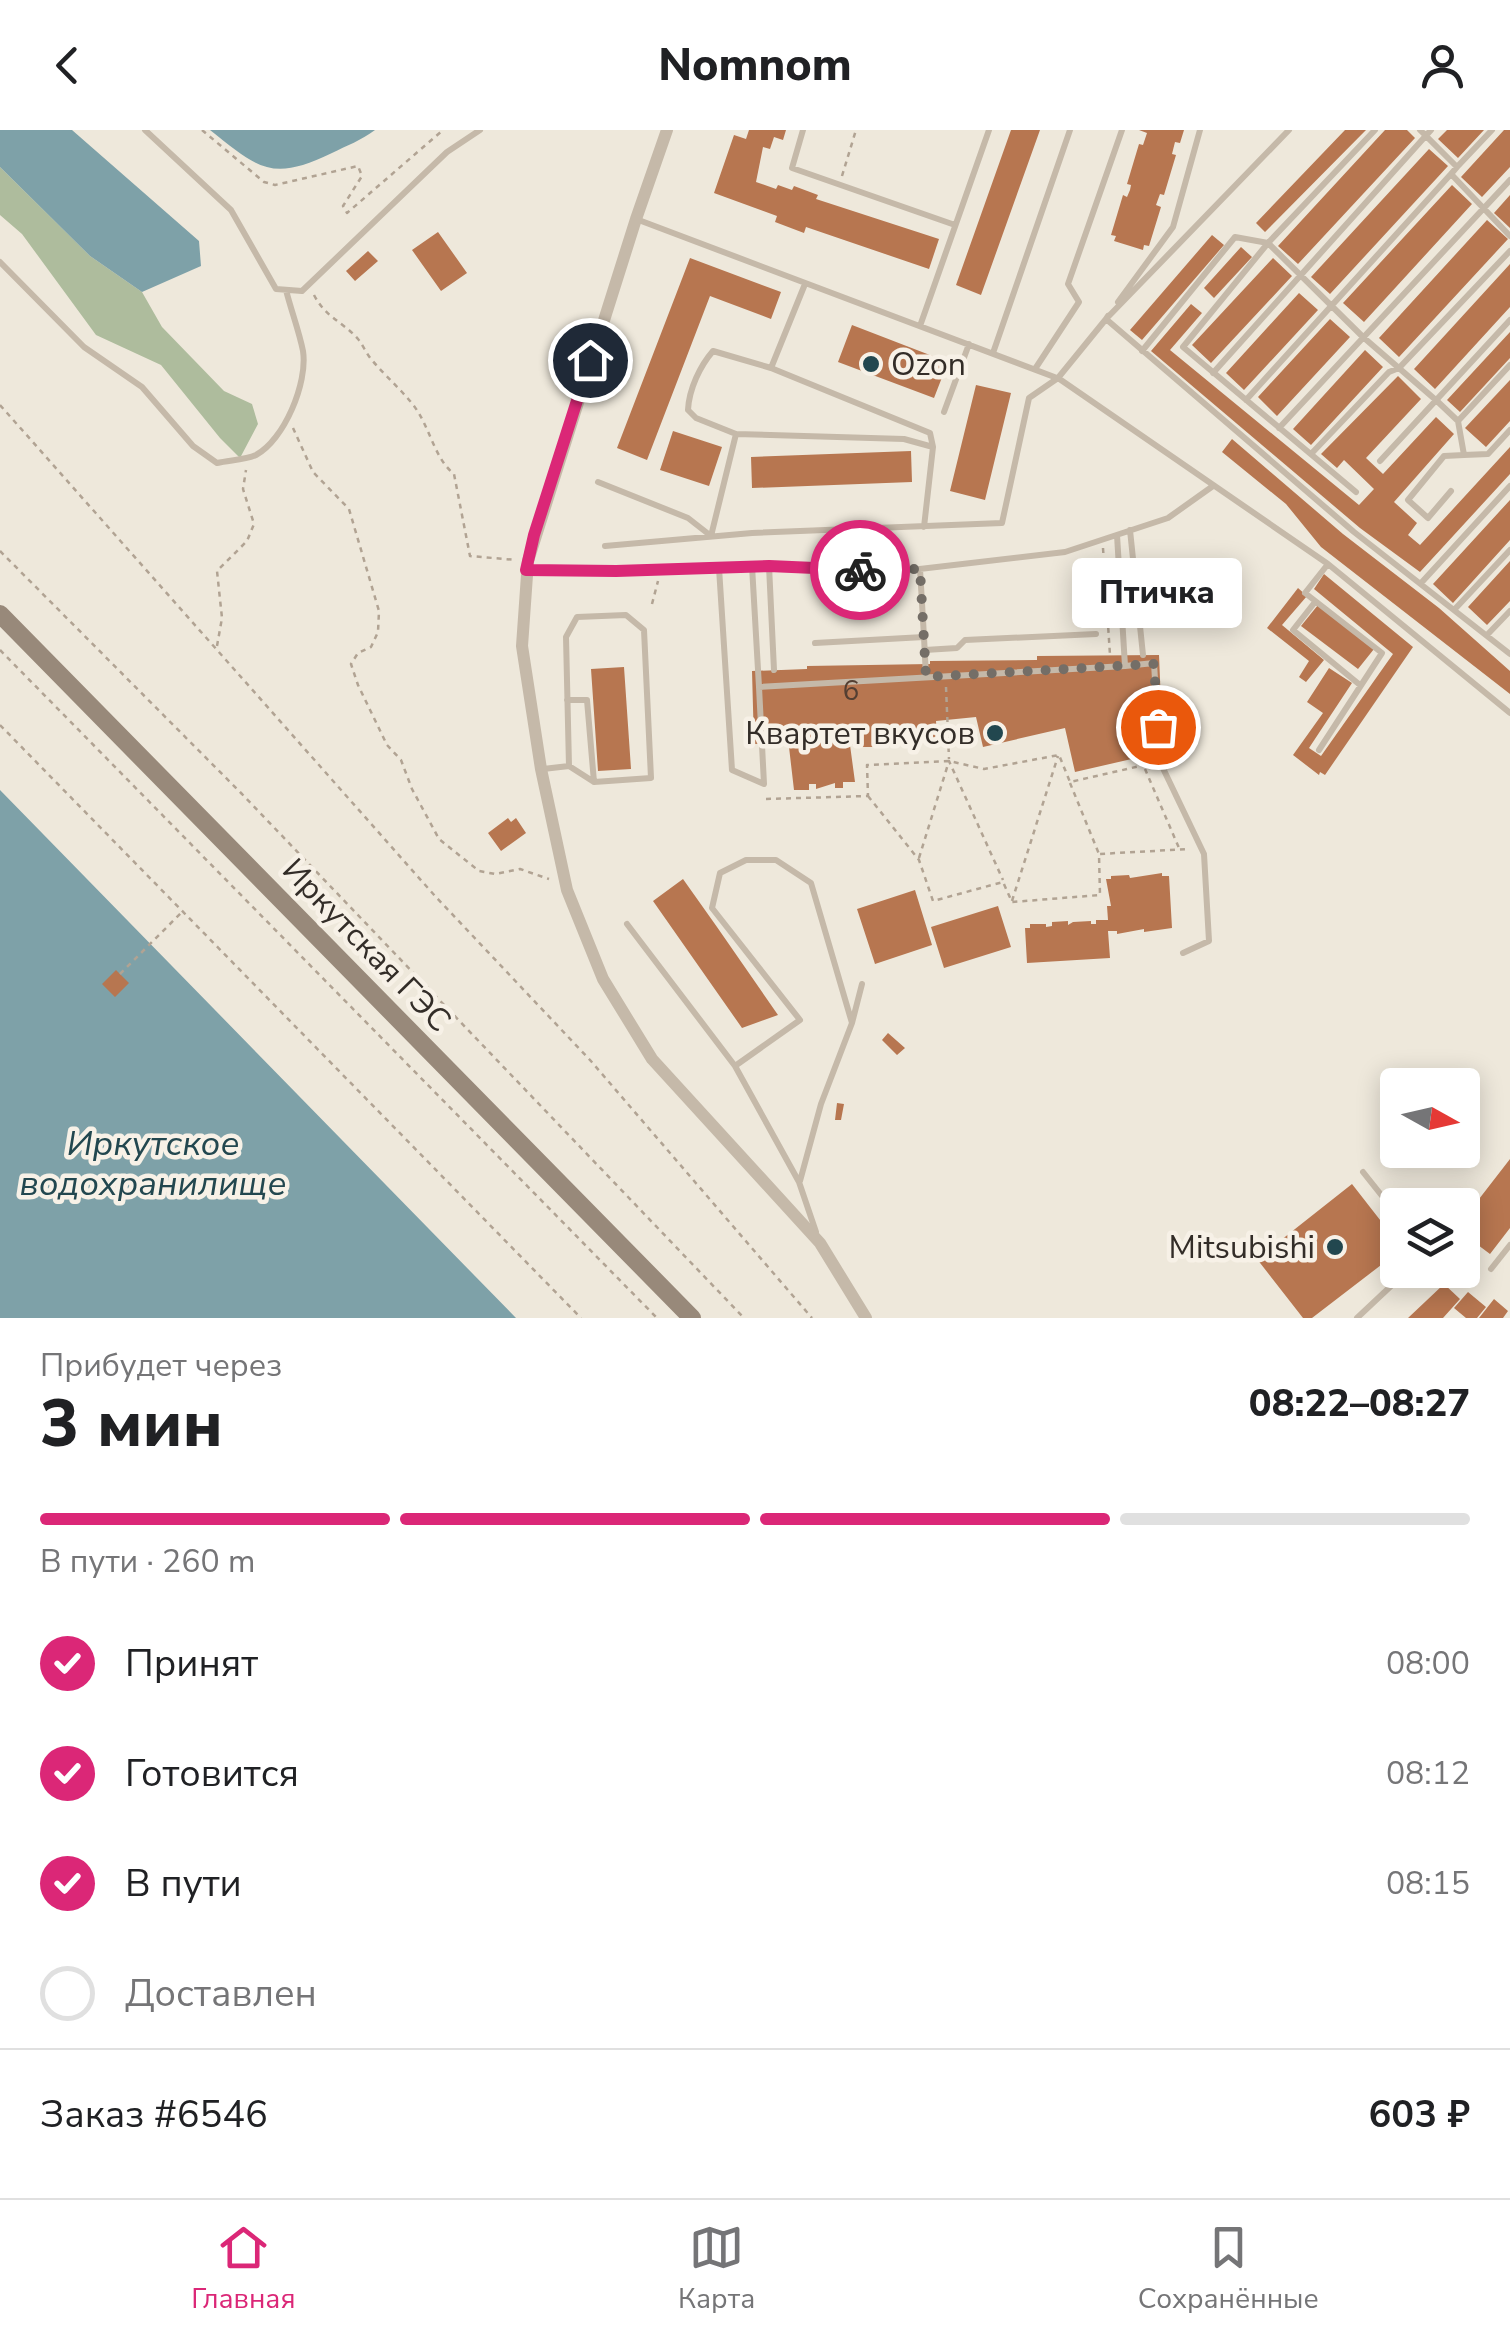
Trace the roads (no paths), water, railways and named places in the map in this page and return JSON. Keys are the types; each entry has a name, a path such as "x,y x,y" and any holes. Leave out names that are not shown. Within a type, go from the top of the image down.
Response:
{"main road":[{"name":"Иркутская ГЭС","path":"0,614 692,1318"}],"street":[{"path":"667,130 527,566 522,646 542,769 567,890 603,979 652,1059 820,1243 866,1318"}],"lane":[{"path":"145,130 231,210 276,288 302,291 447,152 480,130"},
{"path":"803,130 792,168 955,225"},
{"path":"920,326 988,130"},
{"path":"993,353 1070,130"},
{"path":"1035,370 1080,302 1068,284 1122,130"},
{"path":"605,546 711,536 1002,524 1029,398 1058,378 1173,228 1200,130"},
{"path":"1106,319 1290,130"},
{"path":"1356,492 1183,347 1268,243 1375,130"},
{"path":"1246,400 1492,130"},
{"path":"1214,373 1426,132 1457,167"},
{"path":"1451,174 1510,236"},
{"path":"1279,428 1510,180"},
{"path":"636,219 1058,378 1328,564 1510,713"},
{"path":"1142,350 1235,237 1268,243 1363,337 1458,421 1464,455"},
{"path":"1311,454 1510,251"},
{"path":"0,262 84,348 142,387 193,446 217,463 251,458 264,450 273,444 288,416 301,383 304,354 286,290"},
{"path":"771,368 805,284"},
{"path":"1106,319 1354,532 1510,654"},
{"path":"1380,461 1510,320"},
{"path":"944,412 968,344"},
{"path":"924,527 934,447 930,433 771,368 713,351 704,361 688,398 688,410 696,418 736,434 904,439 934,447"},
{"path":"1458,421 1510,365"},
{"path":"1452,491 1428,518 1408,500 1444,456 1488,454 1510,430"},
{"path":"711,536 736,434"},
{"path":"598,482 688,518 711,536"},
{"path":"527,566 661,570 769,566 894,572 920,569 1065,552 1168,518 1213,486"},
{"path":"1422,582 1510,486"},
{"path":"1130,530 1143,656"},
{"path":"1118,535 1125,666"},
{"path":"1454,610 1510,550"},
{"path":"1318,750 1382,653 1305,593 1328,564"},
{"path":"719,568 732,770 764,784 752,566"},
{"path":"769,566 774,670"},
{"path":"920,569 926,677"},
{"path":"1315,602 1292,630 1361,686"},
{"path":"1487,636 1510,611"},
{"path":"542,769 569,766 594,782 651,778 644,630 626,616 578,617 566,637 569,766"},
{"path":"925,650 957,648 964,640 1096,634"},
{"path":"815,643 924,636"},
{"path":"758,686 1154,664 1160,762 1202,848 1208,941 1183,954"},
{"path":"568,700 587,700 594,782"},
{"path":"735,1066 800,1020 712,908 720,872 746,860 776,860 811,883 852,1023"},
{"path":"627,924 735,1066 799,1182 820,1243"},
{"path":"799,1182 820,1104 852,1023 862,984"},
{"path":"1363,1172 1380,1193"},
{"path":"1491,1269 1510,1245"},
{"path":"1357,1318 1389,1288"}],"water":[{"path":"0,130 72,130 199,241 201,266 142,292 90,256 0,167"},
{"path":"210,130 375,130 312,162 280,169 254,162"},
{"name":"Иркутское водохранилище","path":"0,790 516,1318 0,1318"}],"place":[{"name":"Ozon","path":"871,364"},
{"name":"Птичка","path":"1158,727"},
{"name":"Квартет вкусов","path":"995,733"},
{"name":"Mitsubishi","path":"1335,1247"}]}
